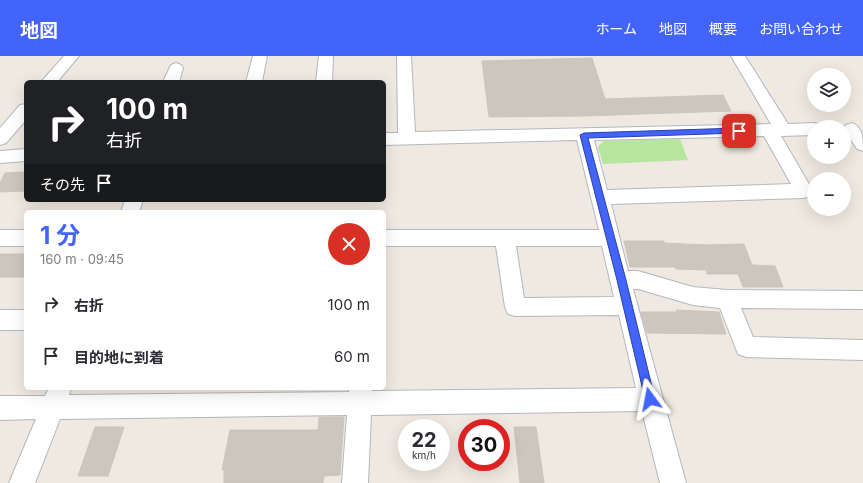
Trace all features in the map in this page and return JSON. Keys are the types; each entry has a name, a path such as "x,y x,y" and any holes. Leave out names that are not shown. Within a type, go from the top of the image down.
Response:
{"street":[{"path":"51,80 72,56"},
{"path":"254,80 260,56"},
{"path":"324,80 326,56"},
{"path":"404,56 407,139"},
{"path":"600,197 804,191 776,130 738,56"},
{"path":"171,80 176,68"},
{"path":"0,139 24,111"},
{"path":"386,139 807,129"},
{"path":"853,129 863,145"},
{"path":"584,135 628,306 650,399 673,483"},
{"path":"0,157 24,155"},
{"path":"0,238 24,238"},
{"path":"386,238 610,238"},
{"path":"505,238 515,307 628,306"},
{"path":"621,280 638,280 693,296 727,299 863,300"},
{"path":"727,299 746,347 863,350"},
{"path":"0,320 24,320"},
{"path":"0,408 56,397 360,395 650,399"},
{"path":"355,483 360,395"},
{"path":"22,483 56,397"}],"green space":[{"path":"680,139 688,160 603,164 598,147 604,141"}],"building":[{"path":"592,58 605,99 723,95 731,111 584,116 489,117 482,61"},
{"path":"24,172 24,191 0,192 0,183 5,173"},
{"path":"624,241 664,241 664,243 706,245 744,244 752,265 775,266 783,287 743,287 738,274 707,274 706,270 676,269 675,267 630,267"},
{"path":"0,254 24,254 24,277 0,277"},
{"path":"676,310 719,312 726,334 647,333 641,312 677,312"},
{"path":"319,417 344,417 340,475 324,476 323,483 224,483 224,470 222,470 230,430 318,430"},
{"path":"95,427 124,427 108,476 78,476"},
{"path":"514,427 536,427 544,483 520,483"}],"route":[{"path":"650,399 584,135 739,131"}]}
